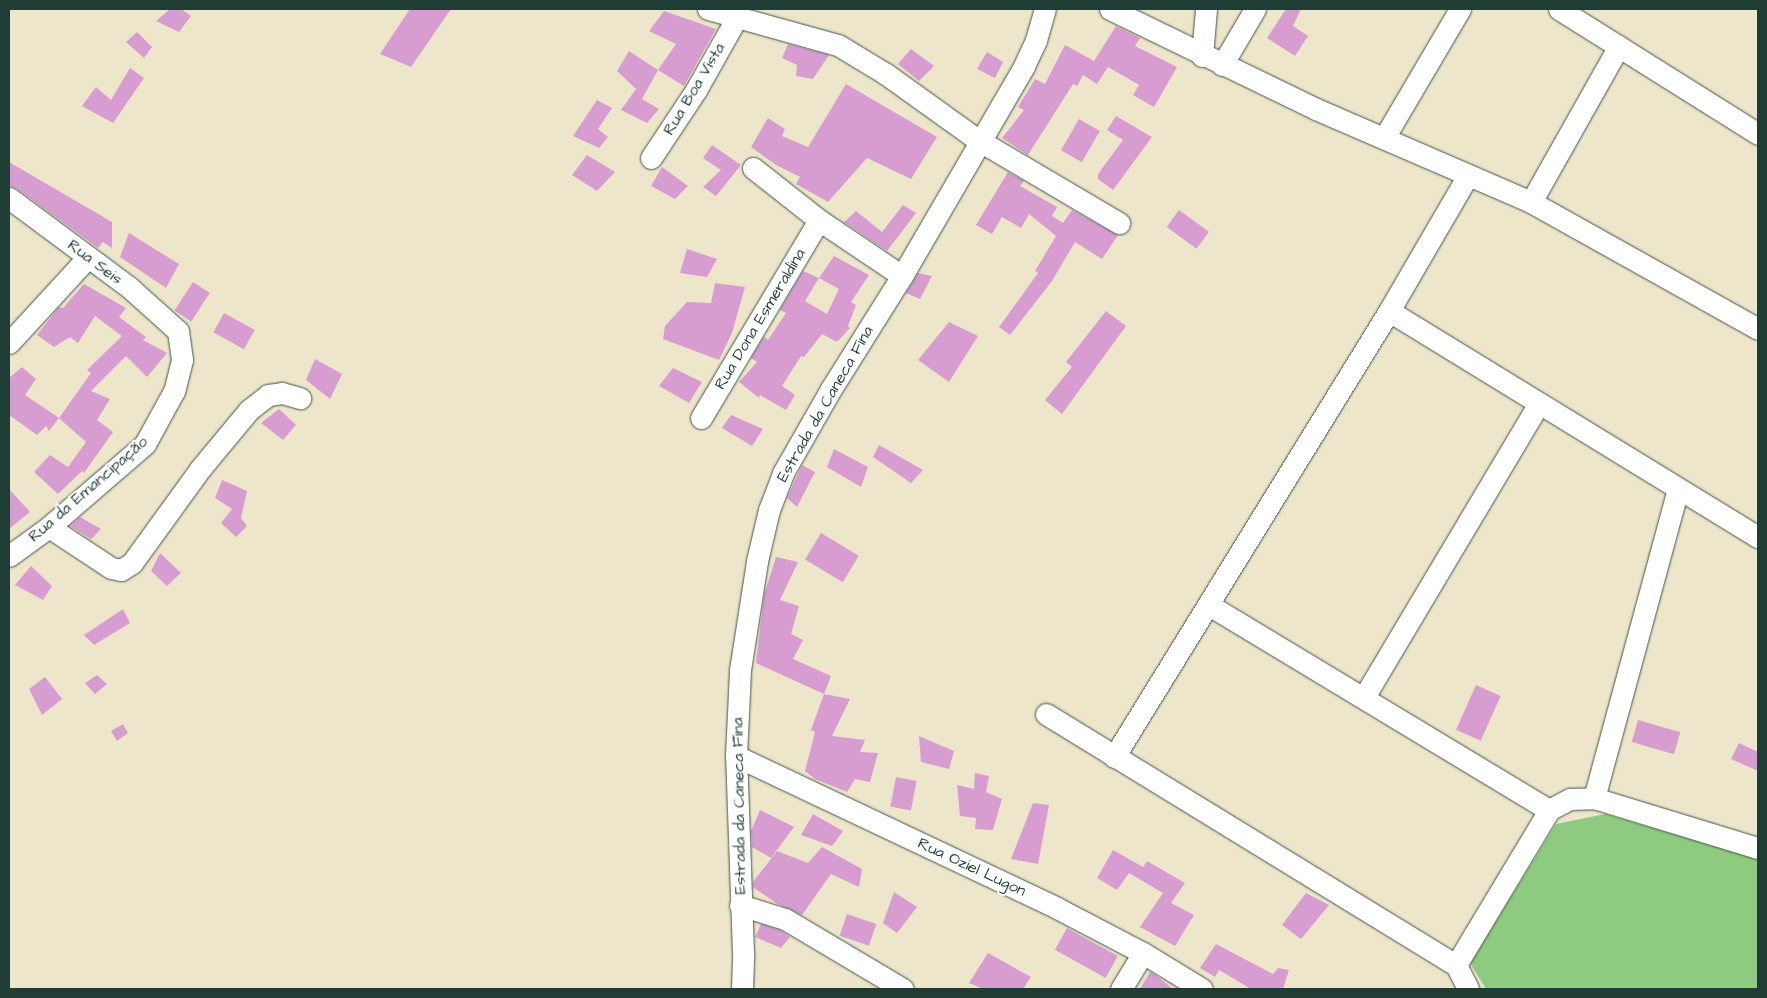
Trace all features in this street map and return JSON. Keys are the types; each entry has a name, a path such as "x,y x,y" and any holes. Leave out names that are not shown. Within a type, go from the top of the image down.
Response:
{"street":[{"path":"708,9 736,19 780,27 838,45 886,74 978,140 1119,224"},
{"name":"Estrada da Caneca Fina","path":"742,989 736,756 743,634 757,560 776,489 831,388 902,276 978,140 1024,66 1036,40 1045,9"},
{"path":"1110,9 1202,56 1530,202 1758,328"},
{"path":"1202,56 1206,9"},
{"path":"1222,65 1255,9"},
{"path":"1384,138 1460,9"},
{"path":"1559,9 1758,134"},
{"name":"Rua Boa Vista","path":"651,158 696,90 736,19"},
{"path":"1530,202 1619,46"},
{"path":"753,168 819,220 902,276"},
{"path":"1114,757 1389,311 1468,175"},
{"name":"Rua Seis","path":"9,198 88,257 178,331"},
{"name":"Rua Dona Esmeraldina","path":"701,418 819,220"},
{"path":"9,343 88,257"},
{"path":"1389,311 1758,537"},
{"name":"Rua da Emancipação","path":"9,556 49,527 145,444 160,420 174,391 182,360 178,331"},
{"path":"49,527 111,568 121,570 132,563 200,469 249,410 268,395 282,393 300,398"},
{"path":"1364,697 1539,403"},
{"path":"1594,798 1678,489"},
{"path":"1209,605 1550,810"},
{"path":"1046,714 1456,965 1468,989"},
{"name":"Rua Oziel Lugon","path":"736,756 1030,895 1143,953 1202,989"},
{"path":"1456,965 1550,810 1570,799 1594,798 1758,848"},
{"path":"740,905 784,919 903,989"},
{"path":"1121,989 1143,953"}],"green space":[{"path":"1605,814 1758,859 1758,989 1486,989 1470,963 1556,824"}],"building":[{"path":"170,9 181,9 191,16 179,32 156,21"},
{"path":"410,9 451,9 411,67 380,54"},
{"path":"1286,9 1301,9 1293,26 1308,36 1295,56 1267,38"},
{"path":"664,11 716,29 684,86 658,70 676,44 649,31"},
{"path":"1116,26 1140,38 1135,46 1177,67 1154,107 1133,95 1139,85 1108,67 1097,84 1083,75 1077,86 1073,84 1028,155 1002,138 1024,110 1018,107 1035,79 1045,84 1065,45 1094,61"},
{"path":"137,32 152,47 144,58 126,42"},
{"path":"788,44 829,55 813,79 796,76 797,65 782,58"},
{"path":"911,49 934,66 919,81 898,64"},
{"path":"629,51 658,70 642,99 659,109 647,123 621,110 636,89 617,71"},
{"path":"987,52 1003,62 995,78 977,69"},
{"path":"130,68 144,78 113,123 82,106 96,87 111,100"},
{"path":"846,84 937,137 911,179 867,158 828,202 796,184 800,177 776,165 751,147 768,118 785,129 782,136 808,147"},
{"path":"597,100 612,108 598,129 608,137 599,148 573,136"},
{"path":"1116,116 1152,137 1113,190 1098,179 1098,174 1123,140 1107,130"},
{"path":"1079,119 1100,131 1082,162 1061,150"},
{"path":"712,145 741,165 716,196 703,187 721,170 703,158"},
{"path":"587,155 615,172 597,191 572,175"},
{"path":"9,162 112,222 112,248 103,242 98,248 16,188 9,186"},
{"path":"662,167 688,186 675,199 651,186"},
{"path":"1008,172 1024,181 1020,186 1057,207 1052,216 1063,223 1072,210 1118,235 1102,259 1075,242 1052,281 1010,335 999,327 1038,273 1035,271 1056,236 1029,214 1021,228 1002,217 992,234 976,225"},
{"path":"903,205 916,213 887,251 844,222 856,211 882,232"},
{"path":"1179,210 1209,232 1197,249 1167,227"},
{"path":"129,233 179,264 166,288 120,257"},
{"path":"687,249 717,259 707,277 680,273"},
{"path":"834,256 869,275 851,302 856,305 848,326 850,328 837,342 822,334 804,357 801,356 782,386 795,395 786,410 760,395 759,398 739,382 757,362 751,358 764,337 768,340 786,313 780,310 803,271 819,278","holes":["819,278 839,289 827,314 805,301"]},
{"path":"918,273 932,276 920,299 906,293"},
{"path":"193,282 210,293 191,321 174,311"},
{"path":"715,283 745,287 732,333 719,360 663,339 665,326 687,302 711,303"},
{"path":"84,284 126,308 119,317 146,337 143,340 167,353 147,377 126,356 91,391 110,399 97,420 113,432 84,473 82,471 58,494 34,472 50,455 68,467 86,442 59,418 91,373 87,370 122,336 95,316 78,343 70,337 54,347 37,335 59,307 63,308"},
{"path":"1106,311 1126,326 1062,414 1045,400 1072,367 1066,362"},
{"path":"224,313 255,330 244,349 213,332"},
{"path":"949,322 978,336 949,382 918,360"},
{"path":"315,359 342,374 330,399 306,380"},
{"path":"22,367 36,379 25,395 59,418 49,431 46,426 37,435 9,415 9,378"},
{"path":"673,368 702,382 689,403 659,386"},
{"path":"279,409 296,425 283,440 261,423"},
{"path":"731,415 763,429 752,446 722,428"},
{"path":"879,445 923,470 911,483 873,457"},
{"path":"834,449 868,467 861,487 827,467"},
{"path":"802,465 815,472 797,507 787,498"},
{"path":"222,480 247,491 241,518 247,526 236,537 221,523 232,509 215,498"},
{"path":"9,489 30,512 9,529"},
{"path":"80,517 101,529 91,539 70,526"},
{"path":"821,533 859,556 843,582 805,560"},
{"path":"160,553 181,573 167,586 151,571"},
{"path":"776,557 798,562 780,600 799,606 791,634 803,640 793,659 831,676 824,694 756,663 764,595"},
{"path":"31,566 52,586 43,600 15,585"},
{"path":"123,609 130,623 94,645 84,635"},
{"path":"97,675 107,684 95,694 85,683"},
{"path":"45,677 62,699 42,715 29,689"},
{"path":"1476,685 1501,696 1481,741 1456,730"},
{"path":"824,694 850,699 832,736 865,740 860,752 878,753 870,782 855,779 847,792 815,779 805,771 815,732 811,730"},
{"path":"1638,720 1680,732 1674,754 1632,742"},
{"path":"123,724 128,733 117,741 111,731"},
{"path":"919,736 954,751 949,769 921,762"},
{"path":"1739,743 1758,752 1758,771 1731,759"},
{"path":"975,773 989,776 986,792 1002,799 993,830 975,829 976,818 960,816 957,785 974,789"},
{"path":"896,777 917,781 911,810 890,806"},
{"path":"1033,803 1049,805 1038,864 1011,859"},
{"path":"760,810 794,827 771,858 752,847 751,831"},
{"path":"813,814 843,831 832,846 801,835"},
{"path":"822,847 862,869 859,887 831,874 802,915 776,903 753,887 753,882 777,851 808,863"},
{"path":"1113,850 1143,867 1147,861 1185,883 1171,903 1194,915 1175,946 1140,927 1163,893 1129,873 1117,890 1097,878"},
{"path":"894,892 917,907 897,933 883,923"},
{"path":"1306,893 1329,905 1301,939 1282,925"},
{"path":"847,914 876,924 869,946 840,936"},
{"path":"761,924 780,930 790,937 781,948 755,937"},
{"path":"1067,928 1118,956 1106,978 1055,950"},
{"path":"1216,944 1273,974 1278,968 1289,970 1283,989 1251,989 1219,970 1215,977 1200,968"},
{"path":"988,953 1031,977 1023,989 983,989 969,983"},
{"path":"1150,972 1154,974 1173,989 1140,989"}]}
